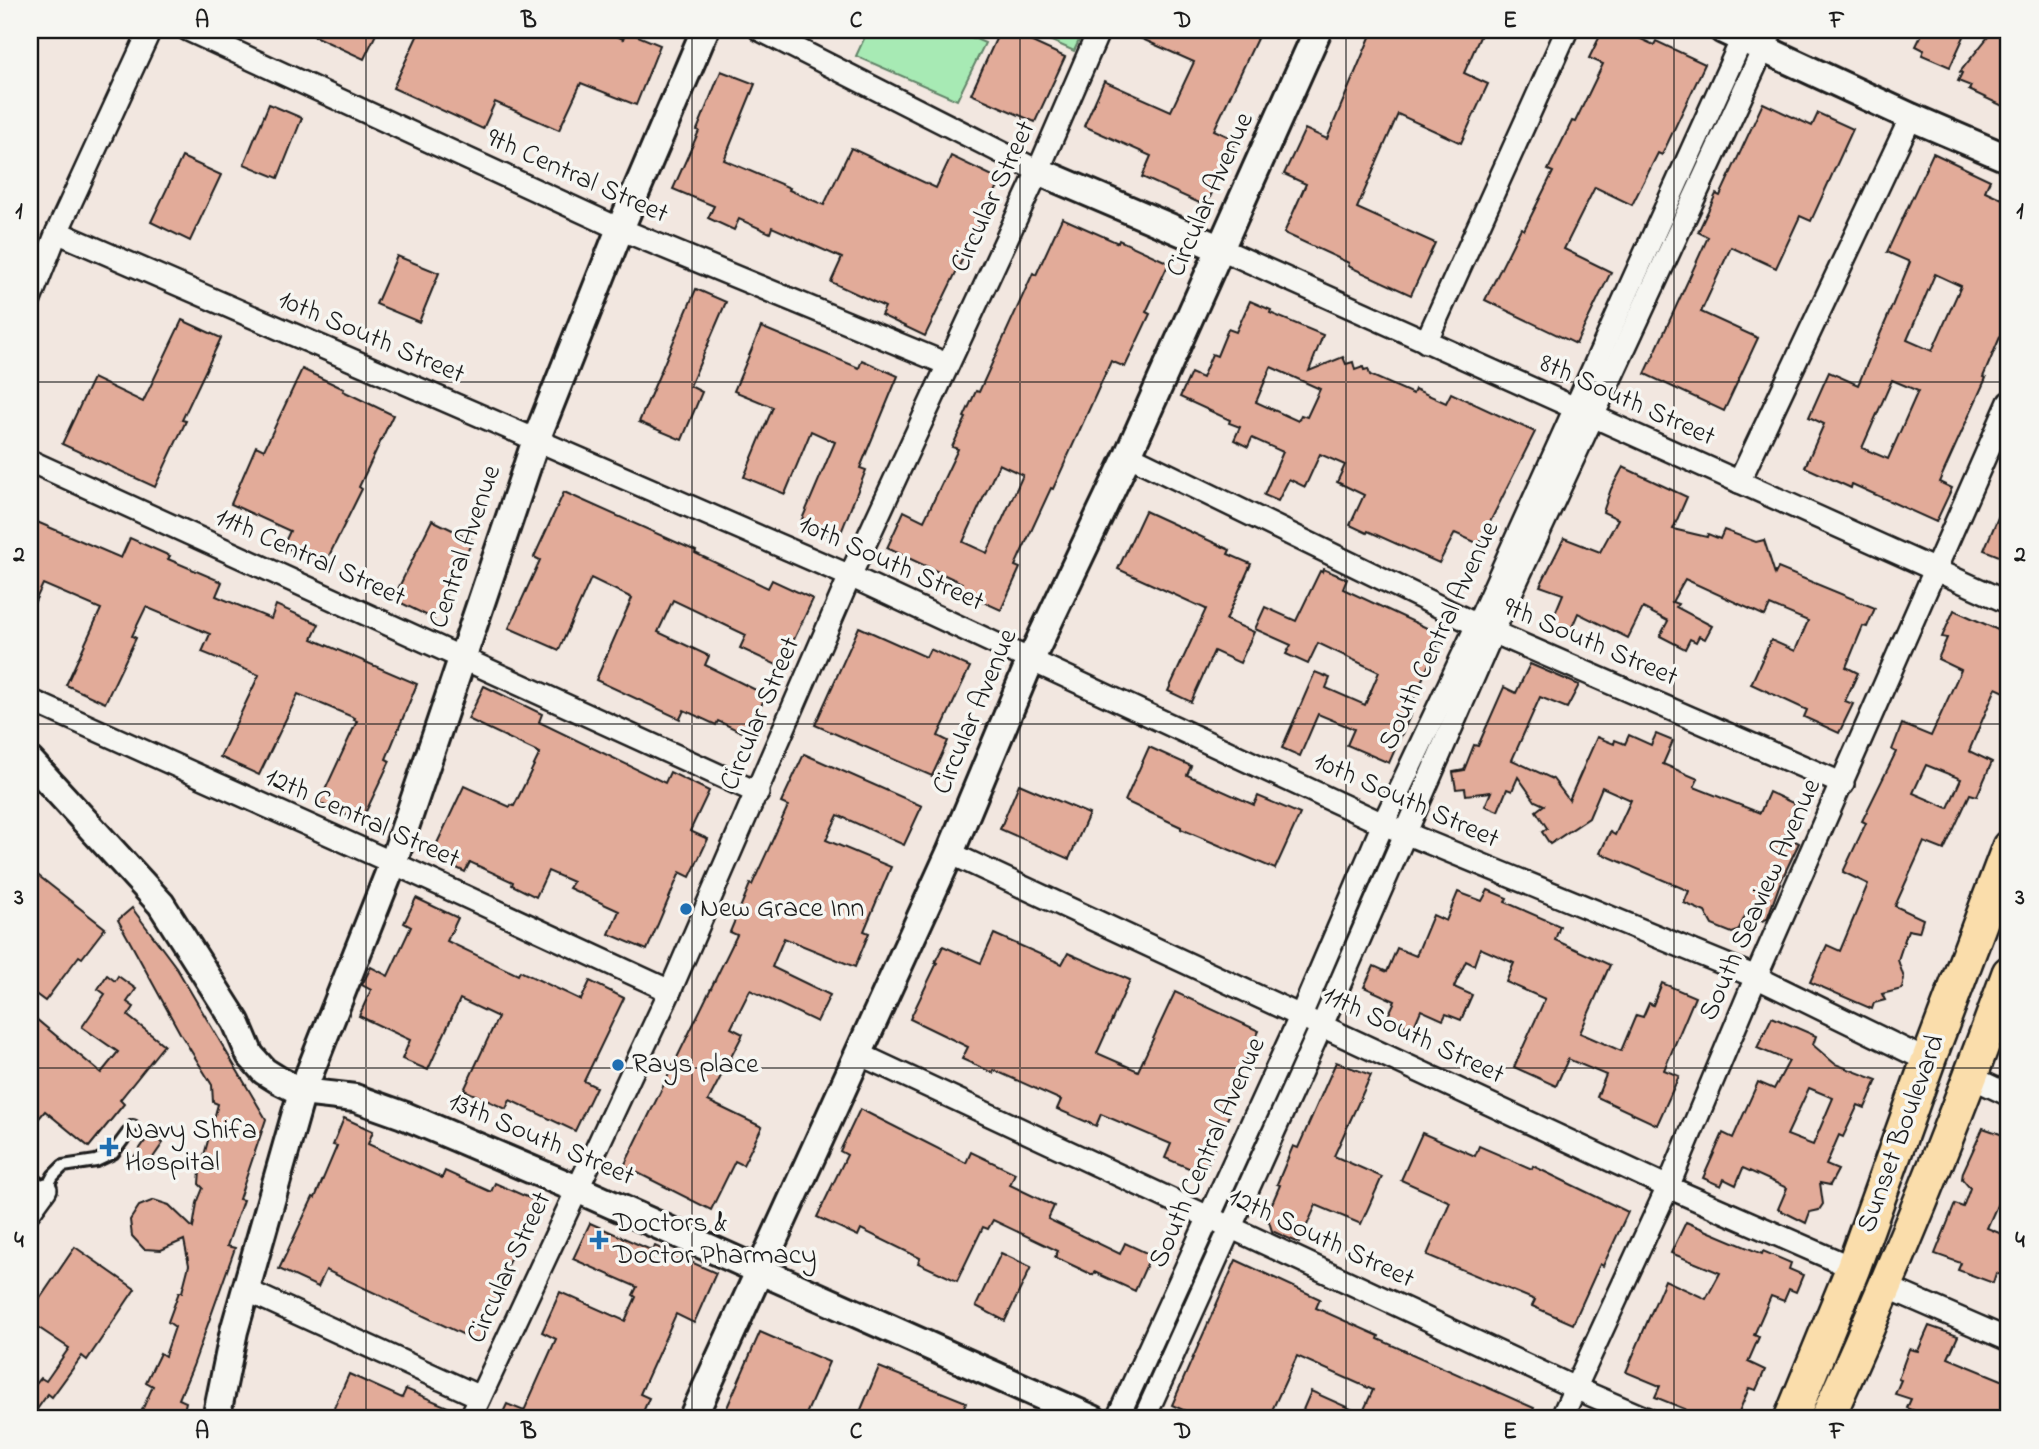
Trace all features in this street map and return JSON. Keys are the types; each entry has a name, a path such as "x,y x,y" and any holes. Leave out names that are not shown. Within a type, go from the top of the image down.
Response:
{"main road":[{"name":"Sunset Boulevard","path":"1791,1419 1853,1268 2009,846"},
{"name":"Sunset Boulevard","path":"1827,1419 1887,1287 1971,1077 2009,973"}],"street":[{"path":"30,300 57,232 150,30"},
{"name":"9th Central Street","path":"188,30 620,229 947,364"},
{"name":"Central Avenue","path":"216,1419 232,1342 302,1092 393,863 536,440 620,229 705,30"},
{"path":"760,30 1038,171 1221,249"},
{"name":"Circular Street","path":"470,1419 670,991 850,576 1038,171 1100,30"},
{"name":"Circular Avenue","path":"692,1419 950,853 1031,659 1128,455 1318,30"},
{"path":"1426,342 1567,30"},
{"path":"1144,1419 1322,1025 1404,834 1485,628 1594,417 1749,35 1911,117 2009,159"},
{"name":"South Central Avenue","path":"1117,1419 1301,1015 1383,824 1485,628 1575,408 1749,35"},
{"path":"1739,482 1911,117"},
{"name":"10th South Street","path":"57,232 850,576 1404,834 1756,977 1928,1061"},
{"name":"8th South Street","path":"1221,249 2009,603"},
{"name":"South Seaview Avenue","path":"1561,1419 1668,1187 1756,977 2009,402"},
{"name":"9th South Street","path":"1128,455 1485,628 1843,784"},
{"name":"11th Central Street","path":"30,461 758,793"},
{"name":"12th Central Street","path":"30,700 670,991"},
{"path":"30,761 161,904 236,1022 250,1055 264,1071 279,1082 302,1092"},
{"name":"11th South Street","path":"950,853 1668,1187 1853,1268"},
{"name":"12th South Street","path":"859,1054 1647,1419"},
{"path":"1971,1077 2009,1095"},
{"name":"13th South Street","path":"302,1092 355,1098 372,1103 578,1189 1093,1419"},
{"path":"30,1211 38,1183"},
{"path":"1887,1287 2009,1339"},
{"path":"246,1290 480,1397"}],"lane":[{"path":"38,1183 53,1176 63,1166 96,1161 113,1153 133,1126"}],"green space":[{"path":"868,30 955,30 985,43 957,100 856,56"},
{"path":"1027,30 1084,30 1074,51"}],"building":[{"path":"301,30 378,30 364,59"},
{"path":"420,30 605,30 623,39 626,31 660,45 636,105 581,83 559,130 495,102 483,129 393,88"},
{"path":"1000,30 1006,30 1065,57 1035,122 971,94"},
{"path":"1122,30 1261,30 1214,130 1236,140 1206,206 1142,177 1151,156 1084,126 1104,81 1171,111 1194,62"},
{"path":"1373,30 1483,30 1464,73 1488,84 1461,143 1398,114 1357,208 1435,243 1411,295 1284,233 1306,184 1284,174 1305,129 1327,139"},
{"path":"1603,30 1621,30 1654,45 1656,41 1705,64 1662,155 1658,153 1632,205 1595,187 1564,249 1611,272 1576,344 1485,300 1553,172 1548,170 1603,64 1589,58"},
{"path":"1924,30 1967,30 1950,67 1922,55 1924,50 1916,46"},
{"path":"1992,32 2009,39 2009,109 1969,90 1971,86 1958,81 1962,73 1960,72"},
{"path":"721,71 755,84 724,160 824,205 851,148 936,188 951,156 1001,180 925,336 881,315 885,307 831,282 842,258 772,227 770,233 739,219 734,230 708,218 714,206 673,189 699,131 697,130"},
{"path":"1763,103 1812,126 1818,113 1853,129 1811,221 1800,216 1776,268 1731,247 1701,312 1758,338 1724,411 1645,374 1708,237 1698,232 1716,194 1720,196"},
{"path":"269,104 302,118 278,178 244,164"},
{"path":"1933,153 1990,180 1985,191 2009,202 2009,316 1983,377 1986,378 1939,482 1952,488 1936,522 1852,484 1851,488 1805,467 1824,424 1809,417 1829,372 1858,385 1910,262 1887,252","holes":["1935,274 1961,286 1932,351 1907,340","1892,380 1918,391 1888,459 1862,448"]},
{"path":"182,157 221,175 190,241 151,222"},
{"path":"1062,218 1169,263 1146,312 1150,314 1125,367 1111,361 1015,566 1020,568 1001,610 959,591 962,583 887,548 904,511 924,521 958,449 952,447 966,418 964,417 976,391 979,392 1033,273 1036,275","holes":["999,464 1023,475 987,553 963,542"]},
{"path":"397,256 439,273 419,322 376,304"},
{"path":"696,289 726,302 690,386 702,392 682,440 639,422"},
{"path":"1250,301 1271,310 1270,313 1323,335 1309,371 1343,357 1346,364 1353,362 1355,370 1363,367 1364,370 1368,369 1370,375 1413,394 1415,389 1446,403 1451,393 1535,432 1479,544 1455,533 1439,563 1350,525 1364,495 1337,482 1345,465 1320,454 1305,487 1289,479 1278,501 1264,495 1283,452 1252,438 1248,447 1234,440 1240,427 1180,397 1191,373 1202,378 1212,354 1217,356 1228,329 1236,332","holes":["1271,367 1320,389 1307,417 1301,415 1298,421 1256,402"]},
{"path":"182,320 221,338 182,420 186,421 155,487 62,444 93,378 143,402"},
{"path":"761,327 859,368 862,360 898,376 860,468 866,470 838,540 800,524 835,442 811,431 785,494 744,477 773,407 734,391"},
{"path":"302,369 393,415 359,487 362,489 324,566 283,546 290,531 231,504 256,446 264,450"},
{"path":"1623,467 1687,497 1673,529 1707,537 1708,534 1720,539 1724,530 1756,542 1764,540 1775,574 1778,568 1875,608 1867,627 1863,626 1846,667 1858,673 1845,701 1853,704 1839,733 1804,717 1807,710 1751,684 1771,640 1795,651 1808,621 1770,605 1765,616 1685,579 1672,602 1678,604 1676,607 1712,626 1705,639 1699,636 1696,642 1690,639 1685,649 1660,636 1668,621 1643,608 1628,638 1578,613 1570,632 1551,623 1563,594 1540,586 1564,538 1600,552 1618,519 1603,512"},
{"path":"564,492 696,551 695,553 768,588 772,580 813,599 781,667 740,648 746,635 673,600 658,632 709,656 705,665 766,695 748,735 718,721 716,725 684,710 680,719 596,680 632,598 591,578 559,650 509,628 540,560 534,557"},
{"path":"2009,492 2009,560 1984,550"},
{"path":"1145,511 1230,550 1228,554 1251,564 1226,620 1254,632 1240,663 1214,651 1191,702 1168,691 1206,609 1118,569"},
{"path":"30,519 121,558 130,538 170,556 168,559 222,582 216,596 271,619 276,605 319,624 312,639 417,684 386,759 390,761 361,822 319,803 357,721 355,718 298,694 259,775 220,757 259,675 202,652 210,634 146,607 132,636 136,638 105,703 66,685 101,609 43,584 30,612"},
{"path":"432,520 473,540 434,619 393,599"},
{"path":"1323,569 1347,579 1343,589 1442,635 1389,763 1347,745 1354,729 1318,714 1300,756 1282,748 1315,672 1330,678 1326,688 1365,705 1379,672 1318,643 1308,664 1286,654 1291,645 1255,629 1265,607 1296,621"},
{"path":"1954,610 2009,635 2009,694 1996,688 1969,751 1992,762 1977,796 1970,794 1944,850 1924,842 1895,906 1923,919 1919,932 1908,930 1898,960 1904,978 1902,989 1882,994 1885,1000 1874,1003 1872,1009 1810,982 1827,945 1840,951 1868,884 1843,872 1866,823 1862,821 1896,752 1892,750 1902,724 1931,736 1961,670 1938,659 1947,638 1942,637","holes":["1926,765 1961,779 1948,808 1913,793"]},
{"path":"859,627 926,657 930,649 970,667 938,736 948,741 932,776 815,725"},
{"path":"1530,664 1579,685 1567,708 1540,697 1512,760 1553,779 1569,800 1597,737 1614,744 1615,740 1625,744 1629,735 1651,745 1656,734 1673,741 1663,764 1698,779 1694,787 1760,813 1769,792 1795,804 1785,836 1799,843 1767,919 1762,921 1746,914 1738,931 1732,933 1712,925 1705,912 1684,903 1689,891 1600,853 1610,832 1615,835 1631,800 1602,787 1589,818 1550,844 1542,832 1547,828 1536,811 1544,805 1535,801 1518,777 1512,791 1507,789 1498,811 1485,806 1491,792 1466,795 1465,788 1456,789 1453,772 1464,770 1474,745 1478,746 1504,687 1516,693"},
{"path":"484,686 542,714 539,722 665,783 670,772 709,791 690,831 708,839 690,877 680,872 647,950 609,934 619,911 569,888 573,882 548,871 536,897 512,885 513,882 470,862 465,872 431,856 464,786 510,807 514,806 540,753 468,719"},
{"path":"1149,747 1191,766 1187,775 1254,805 1258,796 1300,814 1275,869 1181,829 1125,801"},
{"path":"804,754 922,806 904,845 838,815 826,840 891,867 864,931 869,933 855,967 784,938 772,967 830,995 817,1022 750,990 731,1028 743,1034 708,1101 762,1127 743,1165 735,1161 711,1210 624,1166 737,935 730,932 788,806 781,803"},
{"path":"1019,784 1089,814 1069,859 1000,829"},
{"path":"35,873 105,928 82,958 79,956 45,1001 30,990 30,881"},
{"path":"1488,890 1507,898 1505,902 1560,926 1555,940 1610,965 1580,1033 1621,1051 1636,1015 1643,1017 1649,1003 1653,1005 1662,983 1695,997 1664,1070 1679,1076 1657,1125 1597,1097 1606,1075 1568,1059 1556,1086 1514,1067 1545,999 1506,982 1514,963 1480,948 1474,965 1466,961 1454,987 1472,995 1461,1020 1446,1014 1443,1020 1421,1010 1413,1029 1387,1018 1395,1001 1364,987 1374,966 1387,972 1397,948 1416,956 1433,915 1446,921 1458,892 1482,901"},
{"path":"416,898 458,918 447,941 518,975 520,971 581,1000 590,981 624,998 584,1081 596,1087 575,1131 510,1100 506,1109 464,1090 498,1017 460,999 428,1070 402,1059 410,1040 359,1016 371,990 362,985 371,967 388,976 411,927 404,923"},
{"path":"132,908 176,967 266,1119 239,1199 243,1200 227,1246 235,1248 179,1399 186,1402 182,1419 138,1419 153,1386 146,1382 160,1353 165,1356 175,1327 168,1322 179,1292 182,1292 189,1265 184,1240 161,1250 144,1249 132,1236 130,1220 139,1206 154,1200 169,1205 193,1228 197,1203 203,1188 199,1184 200,1170 218,1104 213,1102 212,1085 118,920"},
{"path":"994,934 1062,964 1068,953 1130,980 1097,1053 1138,1071 1175,992 1259,1031 1223,1110 1230,1113 1203,1174 1165,1158 1171,1144 1101,1114 1096,1126 1057,1109 1061,1100 962,1059 968,1047 910,1019 943,946 981,963"},
{"path":"107,975 115,981 118,976 136,989 127,1002 134,1007 128,1016 164,1045 120,1100 124,1104 89,1147 45,1111 30,1129 30,1014 101,1073 118,1052 82,1027 105,994 98,989"},
{"path":"1772,1017 1816,1036 1813,1045 1835,1064 1877,1080 1865,1108 1858,1105 1843,1137 1839,1135 1826,1165 1838,1170 1830,1185 1820,1183 1823,1204 1819,1210 1810,1212 1806,1223 1778,1209 1787,1188 1743,1168 1736,1185 1724,1179 1721,1186 1703,1178 1723,1133 1733,1138 1758,1082 1774,1089 1789,1061 1757,1048","holes":["1809,1088 1833,1098 1813,1145 1787,1135"]},
{"path":"1336,1062 1371,1075 1334,1156 1382,1177 1361,1224 1316,1205 1299,1243 1272,1231 1267,1215 1293,1146 1298,1148"},
{"path":"860,1109 966,1163 971,1152 1015,1173 1010,1185 1054,1206 1048,1219 1120,1254 1125,1243 1151,1255 1135,1291 1055,1257 1058,1251 993,1220 988,1229 983,1227 957,1281 918,1263 920,1258 861,1229 858,1236 817,1217 847,1155 840,1151"},
{"path":"344,1118 373,1131 368,1144 442,1178 445,1171 491,1192 495,1183 536,1201 497,1288 502,1290 479,1342 326,1270 318,1287 279,1269 313,1197 315,1198 337,1146 333,1145"},
{"path":"1983,1128 2009,1137 2009,1178 1987,1228 2009,1237 2009,1259 2003,1276 1996,1273 1993,1283 1958,1270 1961,1263 1935,1254 1955,1204 1963,1207 1970,1188 1962,1179 1963,1172"},
{"path":"1422,1133 1475,1156 1479,1146 1532,1169 1533,1166 1628,1212 1603,1266 1600,1264 1573,1324 1532,1306 1535,1300 1427,1255 1450,1202 1401,1180"},
{"path":"150,1134 163,1143 145,1169 132,1160"},
{"path":"1686,1222 1762,1254 1763,1251 1791,1263 1789,1269 1803,1275 1796,1292 1789,1289 1784,1301 1771,1296 1754,1335 1759,1337 1748,1362 1765,1370 1756,1390 1749,1388 1736,1419 1700,1419 1683,1413 1685,1409 1655,1397 1660,1386 1626,1372 1665,1280 1706,1299 1720,1273 1671,1253"},
{"path":"590,1223 653,1251 655,1246 716,1273 694,1323 676,1314 640,1394 649,1398 640,1419 500,1419 507,1404 524,1411 556,1339 542,1332 560,1292 625,1321 636,1297 633,1295 637,1287 573,1259"},
{"path":"75,1247 135,1289 87,1360 82,1356 52,1397 48,1394 30,1419 30,1391 41,1378 46,1381 69,1348 30,1322 30,1313"},
{"path":"1001,1253 1031,1267 1005,1321 976,1306"},
{"path":"1236,1260 1320,1299 1316,1308 1379,1336 1378,1339 1534,1408 1529,1419 1299,1419 1311,1391 1362,1414 1373,1390 1297,1356 1268,1419 1203,1419 1172,1405"},
{"path":"1929,1326 1958,1336 1948,1358 2009,1383 2009,1419 1936,1419 1907,1408 1911,1399 1895,1394 1901,1380 1898,1379 1909,1349 1918,1351"},
{"path":"760,1332 829,1362 804,1419 722,1419"},
{"path":"879,1367 966,1402 959,1419 857,1419"},
{"path":"349,1374 402,1398 406,1389 450,1408 445,1419 329,1419"}],"place":[{"name":"New Grace Inn","path":"686,909"},
{"name":"Rays place","path":"618,1065"},
{"name":"Navy Shifa Hospital","path":"109,1147"},
{"name":"Doctors & Doctor Pharmacy","path":"599,1240"}]}
